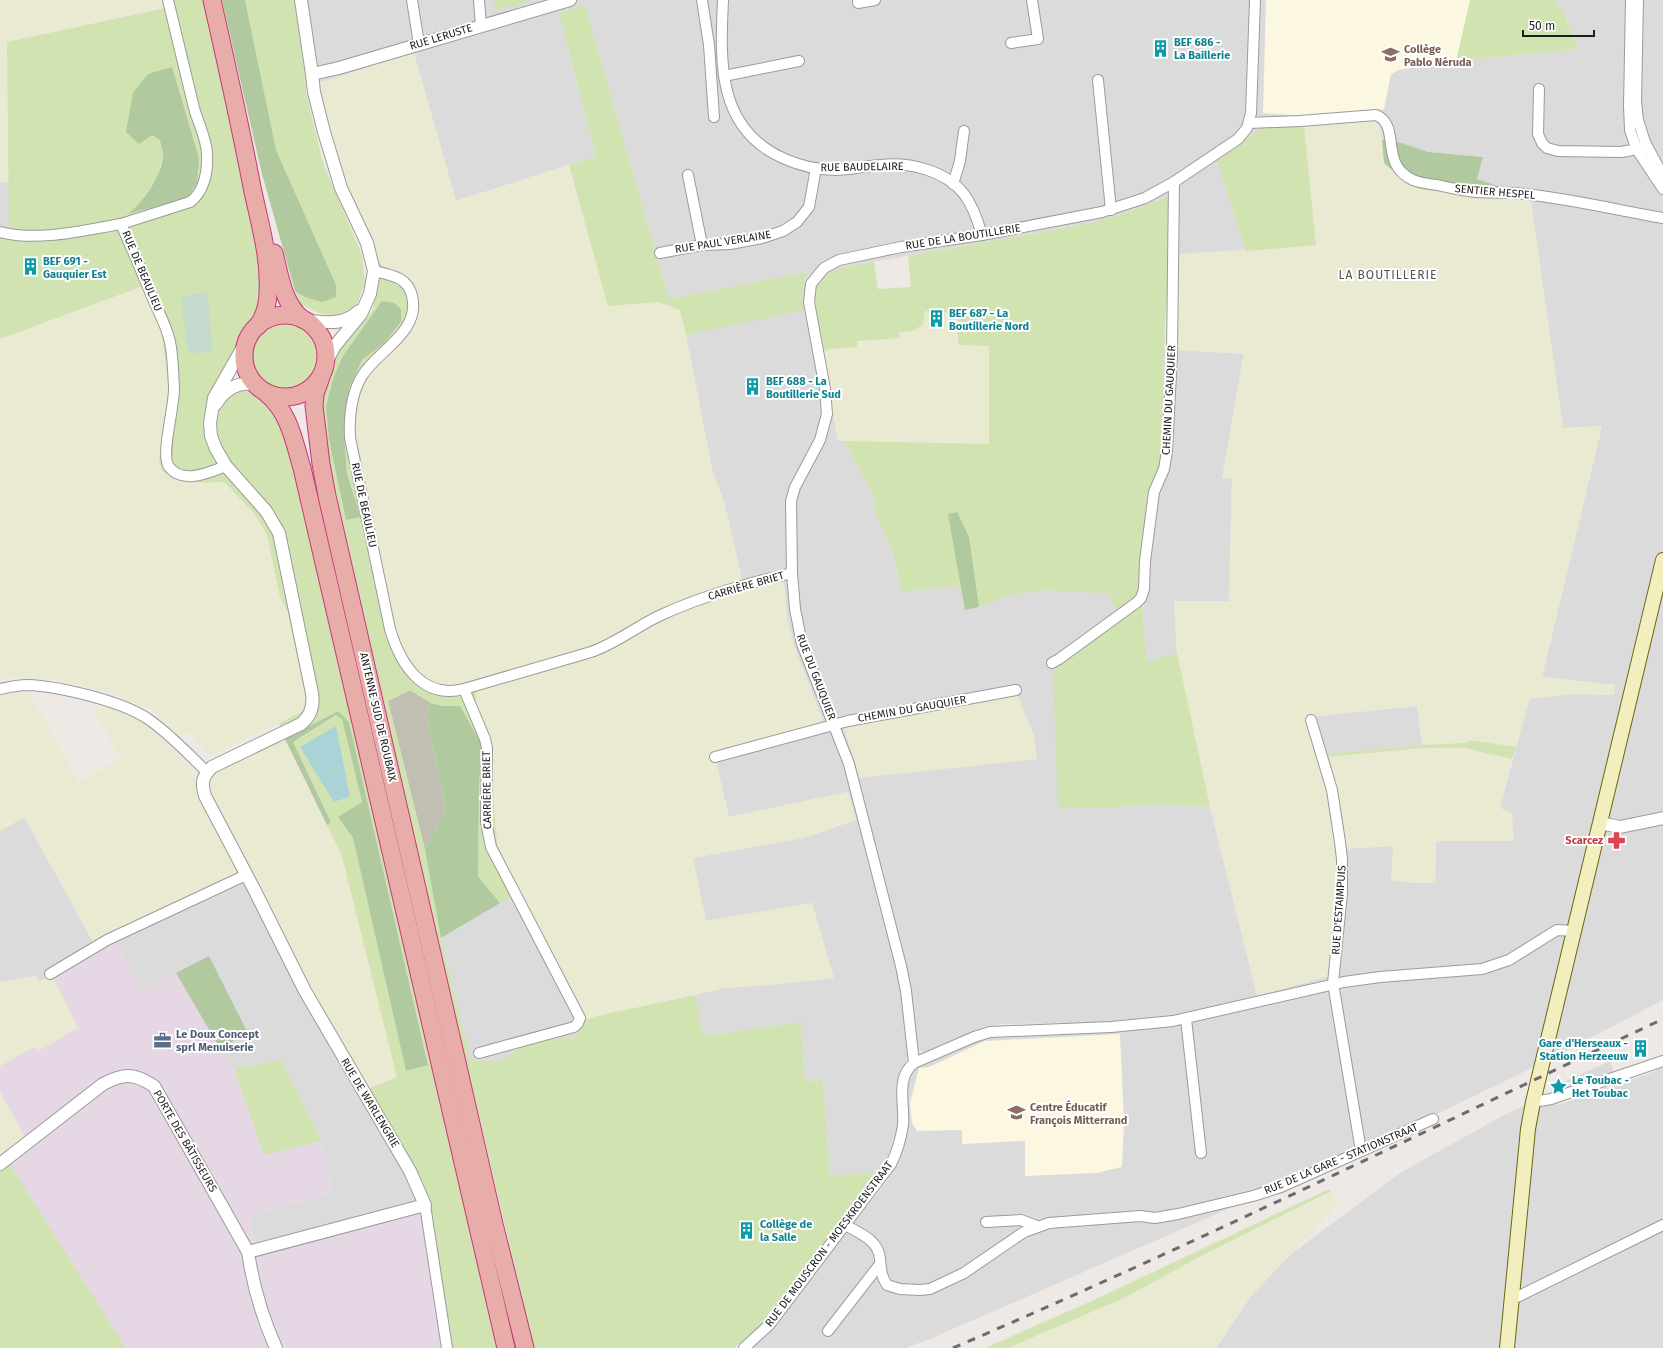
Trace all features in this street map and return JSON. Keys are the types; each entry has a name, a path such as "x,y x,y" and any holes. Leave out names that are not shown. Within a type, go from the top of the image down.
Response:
{"highway":[{"path":"212,0 240,125 267,267 268,303 258,326"},
{"path":"240,125 285,292 292,307 304,320"},
{"path":"282,315 292,316 304,320 314,326 322,337 326,350 324,370 312,388 300,395 281,398 261,389 250,377 244,364 244,354 247,340 258,326 266,319 282,315"},
{"name":"ANTENNE SUD DE ROUBAIX","path":"324,370 314,394 314,406 323,478 456,1057 525,1348"},
{"name":"ANTENNE SUD DE ROUBAIX","path":"261,389 277,403 284,414 291,431 302,468 506,1348"}],"main road":[{"path":"1507,1348 1528,1129 1533,1102 1663,560"}],"street":[{"name":"RUE DE BEAULIEU","path":"168,0 194,108 207,149 207,163 204,181 199,195 190,202 121,224 164,324 170,343 174,397 165,454 167,464 174,472 183,476 208,472 226,466"},
{"path":"301,0 314,92 336,176 344,197 368,243 374,271 372,286 359,317 334,347 324,370"},
{"path":"412,0 419,44"},
{"path":"479,0 481,26"},
{"name":"RUE LERUSTE","path":"312,74 339,68 570,0"},
{"path":"702,0 709,46 714,117"},
{"name":"RUE BAUDELAIRE","path":"723,0 722,34 724,76 731,107 749,134 760,144 773,153 798,164 816,168 836,170 880,165 904,165 929,171 953,184 963,193 970,204 982,235"},
{"path":"858,0 858,3 874,0"},
{"path":"1011,43 1038,39 1032,0"},
{"path":"1249,124 1251,113 1255,0"},
{"path":"1631,0 1630,130 1637,150 1663,190"},
{"path":"1638,0 1636,107 1639,127 1663,176"},
{"path":"724,76 799,61"},
{"path":"1098,80 1111,210"},
{"path":"1539,89 1538,134 1542,143 1547,148 1558,151 1621,152 1648,147"},
{"name":"SENTIER HESPEL","path":"1249,124 1300,122 1376,115 1384,120 1388,125 1392,156 1396,165 1403,173 1414,180 1463,191 1544,196 1663,218"},
{"name":"RUE DE LA BOUTILLERIE","path":"819,272 832,262 860,255 982,235 1111,210 1145,198 1174,182 1238,139 1249,124"},
{"path":"953,184 960,162 964,131"},
{"name":"RUE PAUL VERLAINE","path":"660,253 702,245 723,245 762,238 776,234 790,227 802,217 809,207 816,168"},
{"path":"688,175 702,245"},
{"name":"CHEMIN DU GAUQUIER","path":"1052,663 1059,660 1073,648 1136,603 1141,598 1144,589 1145,561 1154,492 1164,469 1167,451 1172,353 1174,182"},
{"path":"0,232 10,235 51,235 121,224"},
{"name":"RUE DE BEAULIEU","path":"374,271 388,274 402,280 408,286 413,301 411,318 407,327 402,334 366,369 361,377 352,400 349,424 350,438 390,629 397,651 403,662 422,682 441,690 464,689"},
{"name":"RUE DU GAUQUIER","path":"819,272 811,284 809,302 825,389 827,414 820,440 792,496 793,599 799,632 849,764 901,966 906,991 914,1063"},
{"path":"304,320 330,322 345,321 354,316 365,304"},
{"path":"50,974 112,938 246,875 205,796 202,782 207,772 217,765 301,724 306,720 311,710 313,699 279,533 266,512 226,466 216,449 211,436 212,406 217,391 247,340"},
{"path":"211,416 217,402 225,393 241,384 246,383 261,389"},
{"name":"CARRIÈRE BRIET","path":"479,1053 574,1027 580,1018 491,847 486,818 487,748 485,739 464,689 603,648 676,608 726,589 792,573"},
{"path":"0,689 25,685 54,688 105,701 131,710 157,726 207,772"},
{"name":"CHEMIN DU GAUQUIER","path":"715,757 848,721 1016,690"},
{"name":"RUE D'ESTAIMPUIS","path":"1311,720 1332,790 1342,859 1341,905 1333,983 1361,1151"},
{"path":"1600,823 1620,827 1663,818"},
{"name":"RUE DE WARLENGRIE","path":"246,875 305,991 410,1171 425,1205 447,1348"},
{"path":"914,1063 974,1037 990,1032 1136,1025 1186,1019 1333,983 1380,977 1482,969 1509,960 1557,930 1574,931"},
{"path":"1186,1019 1201,1153"},
{"path":"1533,1102 1551,1099 1663,1061"},
{"name":"RUE DE MOUSCRON - MOESKROENSTRAAT","path":"744,1348 770,1324 884,1174 894,1157 900,1141 903,1124 903,1080 906,1071 914,1063"},
{"name":"PORTE DES BÂTISSEURS","path":"0,1164 103,1084 123,1076 134,1076 154,1086 248,1252 251,1273 262,1316 276,1348"},
{"name":"RUE DE LA GARE - STATIONSTRAAT","path":"845,1225 871,1240 878,1248 881,1274 887,1285 900,1289 930,1289 964,1273 1024,1232 1037,1226 1063,1221 1140,1216 1155,1218 1212,1206 1281,1187 1433,1119"},
{"path":"248,1252 425,1205"},
{"name":"RUE DE LA GARE - STATIONSTRAAT","path":"986,1222 1021,1220 1037,1226"},
{"path":"1511,1300 1663,1225"},
{"path":"828,1331 880,1264"}],"shaded area":[{"path":"295,0 1663,0 1663,1000 1554,1057 1361,1151 930,1339 905,1348 749,1348 773,1325 889,1178 900,1158 905,1138 908,1116 909,1075 916,1068 986,1037 1141,1029 1171,1025 1253,998 1181,1016 1102,1023 1002,1024 982,1027 925,1053 919,1050 914,1040 903,996 904,1030 908,1055 899,1075 898,1125 891,1149 879,1173 830,1175 823,1080 805,1081 801,1022 702,1036 695,995 724,988 833,978 812,903 706,921 693,858 803,838 856,820 847,792 729,817 716,761 811,689 794,646 787,618 784,583 744,588 725,505 712,469 686,335 697,333 802,294 807,272 669,299 585,5 559,13 596,156 456,201 414,53 322,82 306,83","holes":["1378,119 1382,140 1399,142 1428,152 1483,157 1477,179 1509,190 1531,202 1563,428 1602,426 1542,677 1615,685 1614,695 1571,694 1529,699 1500,808 1514,841 1436,841 1435,883 1393,846 1343,849 1257,996 1210,807 1161,804 1098,808 1142,604 1147,663 1177,653 1174,601 1229,601 1232,477 1222,478 1244,353 1164,349 1161,466 1152,482 1141,593 1116,615 1110,594 1043,590 1008,596 979,607 976,584 902,592 891,547 877,516 872,492 844,441 828,380 824,351 814,305 826,276 845,267 1107,220 1167,198 1178,254 1246,251 1217,161 1262,128"]},
{"name":"Collège Pablo Néruda","path":"1266,0 1554,0 1563,11 1578,49 1456,61 1399,70 1391,74 1384,109 1306,116 1263,113"},
{"path":"9,181 9,235 0,233 0,183"},
{"path":"410,690 431,703 426,713 446,809 425,850 388,701"},
{"path":"1417,706 1422,745 1327,754 1327,757 1319,758 1308,717"},
{"path":"24,817 93,942 52,975 39,982 35,976 0,982 0,831"},
{"path":"242,873 418,1195 415,1202 255,1244 249,1216 332,1193 322,1141 281,1060 234,1069 220,1048 248,1032 209,956 143,992 112,933"},
{"path":"517,892 581,1021 576,1038 560,1037 523,1045 504,1060 471,1060 441,938"},
{"path":"112,933 143,992 176,973 234,1069 264,1154 322,1141 332,1193 249,1216 255,1244 262,1252 416,1212 423,1217 444,1348 284,1348 282,1344 274,1348 126,1348 10,1164 25,1137 0,1092 0,1066 35,1046 38,1050 52,975 93,942"},
{"name":"Centre Éducatif François Mitterrand","path":"1120,1034 1124,1122 1122,1167 1097,1173 1025,1176 1025,1141 962,1144 962,1130 917,1131 912,1123 910,1103 919,1068 929,1067 985,1041"},
{"path":"1610,1061 1614,1072 1567,1088 1564,1082"},
{"path":"1663,1066 1663,1348 1216,1348 1251,1296 1291,1254 1400,1173 1504,1115 1526,1105 1541,1107 1555,1103 1557,1105 1656,1071 1656,1068"}],"green space":[{"path":"0,0 163,0 165,7 7,42 9,181 0,183"},
{"path":"163,0 204,0 243,170 265,297 252,322 242,336 206,421 216,422 222,404 227,398 238,390 245,390 253,393 270,405 275,410 285,427 441,1089 438,1093 497,1348 450,1348 432,1219 427,1196 368,1089 397,1077 342,856 327,825 331,821 293,742 337,715 342,719 362,802 338,817 353,838 406,1071 428,1064 349,722 338,711 285,739 279,723 302,712 307,704 288,613 280,597 267,535 254,513 224,482 192,482 177,478 162,471 159,461 169,396 167,372 161,331 143,286 0,339 0,233 9,234 7,42 165,8","holes":["152,135 199,158 187,198 129,214 138,205 157,178 163,155 161,140","335,726 350,797 334,802"]},
{"path":"222,0 245,0 276,150 336,285 336,297 322,302 305,297 295,291 262,174"},
{"path":"245,0 295,0 306,92 323,163 362,255 365,283 357,304 345,312 335,316 318,313 301,304 295,291 305,297 336,285 276,150"},
{"path":"494,0 534,0 493,11 495,8"},
{"path":"1470,0 1554,0 1563,11 1578,49 1456,61"},
{"path":"585,5 669,299 807,272 802,294 804,310 686,335 680,310 658,302 608,306 569,165 596,156 559,13"},
{"path":"414,53 456,201 569,165 608,306 658,302 680,310 712,469 725,505 742,579 699,594 657,613 610,641 470,682 452,685 433,684 420,675 407,659 395,634 354,428 358,395 367,376 406,336 417,313 417,296 393,271 384,268 379,262 373,239 346,182 319,89 322,82"},
{"path":"172,67 199,158 197,183 187,198 128,214 140,203 151,188 162,163 163,155 160,140 152,135 139,144 126,132 133,93 148,74"},
{"path":"1378,119 1384,163 1448,193 1531,202 1563,428 1602,426 1542,677 1615,685 1614,695 1571,694 1530,699 1516,747 1470,740 1466,743 1422,745 1417,706 1308,717 1319,758 1422,748 1465,748 1512,759 1500,808 1512,813 1514,841 1436,841 1435,883 1411,883 1391,880 1393,846 1343,849 1329,976 1257,996 1201,768 1177,653 1174,601 1229,601 1232,478 1222,478 1244,354 1174,350 1178,254 1316,245 1304,125"},
{"path":"1304,125 1316,245 1246,251 1217,161 1261,128"},
{"path":"1382,140 1399,142 1428,152 1483,157 1477,179 1509,190 1484,197 1448,193 1409,181 1398,175 1384,163"},
{"path":"1167,197 1173,206 1165,323 1161,466 1152,482 1141,593 1116,615 1110,594 1043,590 1008,596 979,607 976,584 902,592 891,547 877,516 872,492 844,441 989,444 989,346 958,345 958,313 925,311 923,324 913,331 899,332 900,338 857,341 857,347 829,349 824,351 817,322 815,300 820,281 832,272 850,266 874,262 878,289 911,287 908,256 1090,223 1117,216"},
{"path":"379,262 386,268 406,277 416,297 417,310 414,323 407,334 376,365 363,382 357,401 354,428 395,634 412,666 425,679 442,685 470,682 476,691 476,710 491,764 497,843 501,858 517,892 500,903 478,875 479,788 482,745 442,706 431,703 410,690 388,701 425,850 441,938 471,1060 504,1060 523,1045 560,1037 576,1038 581,1021 597,1016 695,995 703,1036 801,1022 805,1081 823,1080 830,1175 879,1173 762,1325 734,1348 534,1348 471,1083 468,1082 340,521 320,414 322,392 334,364 336,351 351,337 372,311 379,284","holes":["401,309 384,343 362,360 349,388 345,412 344,433 347,474 361,517 346,520 329,440 326,407"]},
{"path":"143,286 161,331 164,344 169,396 169,476 199,483 224,482 255,513 267,535 280,597 288,613 307,704 302,712 210,756 187,731 180,737 153,710 112,693 56,680 17,677 0,680 0,339"},
{"path":"206,292 208,297 212,348 209,352 192,353 188,351 181,299 184,296"},
{"path":"382,301 394,303 401,309 401,322 384,343 362,360 349,388 345,412 344,433 347,474 361,517 346,520 329,440 326,407 333,379 343,356"},
{"path":"925,311 958,313 989,346 990,444 838,441 832,411 824,351 829,349 857,347 856,341 899,338 899,332 913,331"},
{"path":"286,322 299,325 310,332 317,343 320,356 317,369 310,380 299,387 286,390 273,387 262,380 255,369 252,356 255,343 262,332 273,325"},
{"path":"957,512 969,537 979,607 965,610 948,514"},
{"path":"778,580 784,583 787,618 794,646 826,728 716,761 729,817 848,792 856,820 803,838 693,858 706,921 812,903 834,978 724,988 597,1016 581,1021 501,858 497,843 491,764 476,710 476,691 609,650 670,615 735,591"},
{"path":"1142,604 1147,662 1177,653 1210,807 1161,804 1098,808 1058,808 1053,670"},
{"path":"29,692 78,782 121,759 92,707 110,709 133,717 152,730 186,763 242,873 93,942 25,817 0,831 0,695"},
{"path":"1017,694 1034,735 1037,759 860,778 843,726"},
{"path":"431,703 442,706 460,706 482,745 479,788 478,876 500,903 441,938 425,850 446,809 426,713"},
{"path":"338,711 349,722 428,1065 406,1071 353,838 338,817 362,802 342,719 336,715 293,742 331,822 327,825 285,739"},
{"path":"285,739 342,856 397,1077 368,1089 248,872 211,795 211,775"},
{"path":"1469,740 1516,747 1512,759 1465,748 1422,748 1327,757 1327,754 1422,745 1466,743"},
{"path":"209,956 248,1033 220,1048 176,973"},
{"path":"52,975 78,1028 38,1051 35,1046 0,1066 0,982 36,976 39,982"},
{"path":"281,1060 322,1141 264,1155 234,1069"},
{"path":"0,1092 25,1137 0,1157"},
{"path":"10,1164 126,1348 0,1348 0,1172"},
{"path":"1329,1189 1331,1191 1199,1257 1124,1298 1008,1348 985,1348 1096,1299"},
{"path":"1331,1191 1339,1203 1251,1296 1216,1348 1008,1348 1124,1298 1199,1257"}],"water":[{"path":"336,726 350,797 334,802 300,747"}],"railway":[{"path":"953,1348 1221,1228 1663,1019"}],"place":[{"name":"BEF 686 - La Baillerie","path":"1161,48"},
{"name":"Collège Pablo Néruda","path":"1391,55"},
{"name":"BEF 691 - Gauquier Est","path":"30,267"},
{"name":"BEF 687 - La Boutillerie Nord","path":"936,319"},
{"name":"BEF 688 - La Boutillerie Sud","path":"753,387"},
{"name":"Scarcez","path":"1616,840"},
{"name":"Le Doux Concept sprl Menuiserie","path":"163,1040"},
{"name":"Gare d'Herseaux - Station Herzeeuw","path":"1641,1049"},
{"name":"Le Toubac - Het Toubac","path":"1559,1086"},
{"name":"Centre Éducatif François Mitterrand","path":"1017,1113"},
{"name":"Collège de la Salle","path":"747,1230"}],"district":[{"name":"LA BOUTILLERIE","path":"1388,275"}]}
